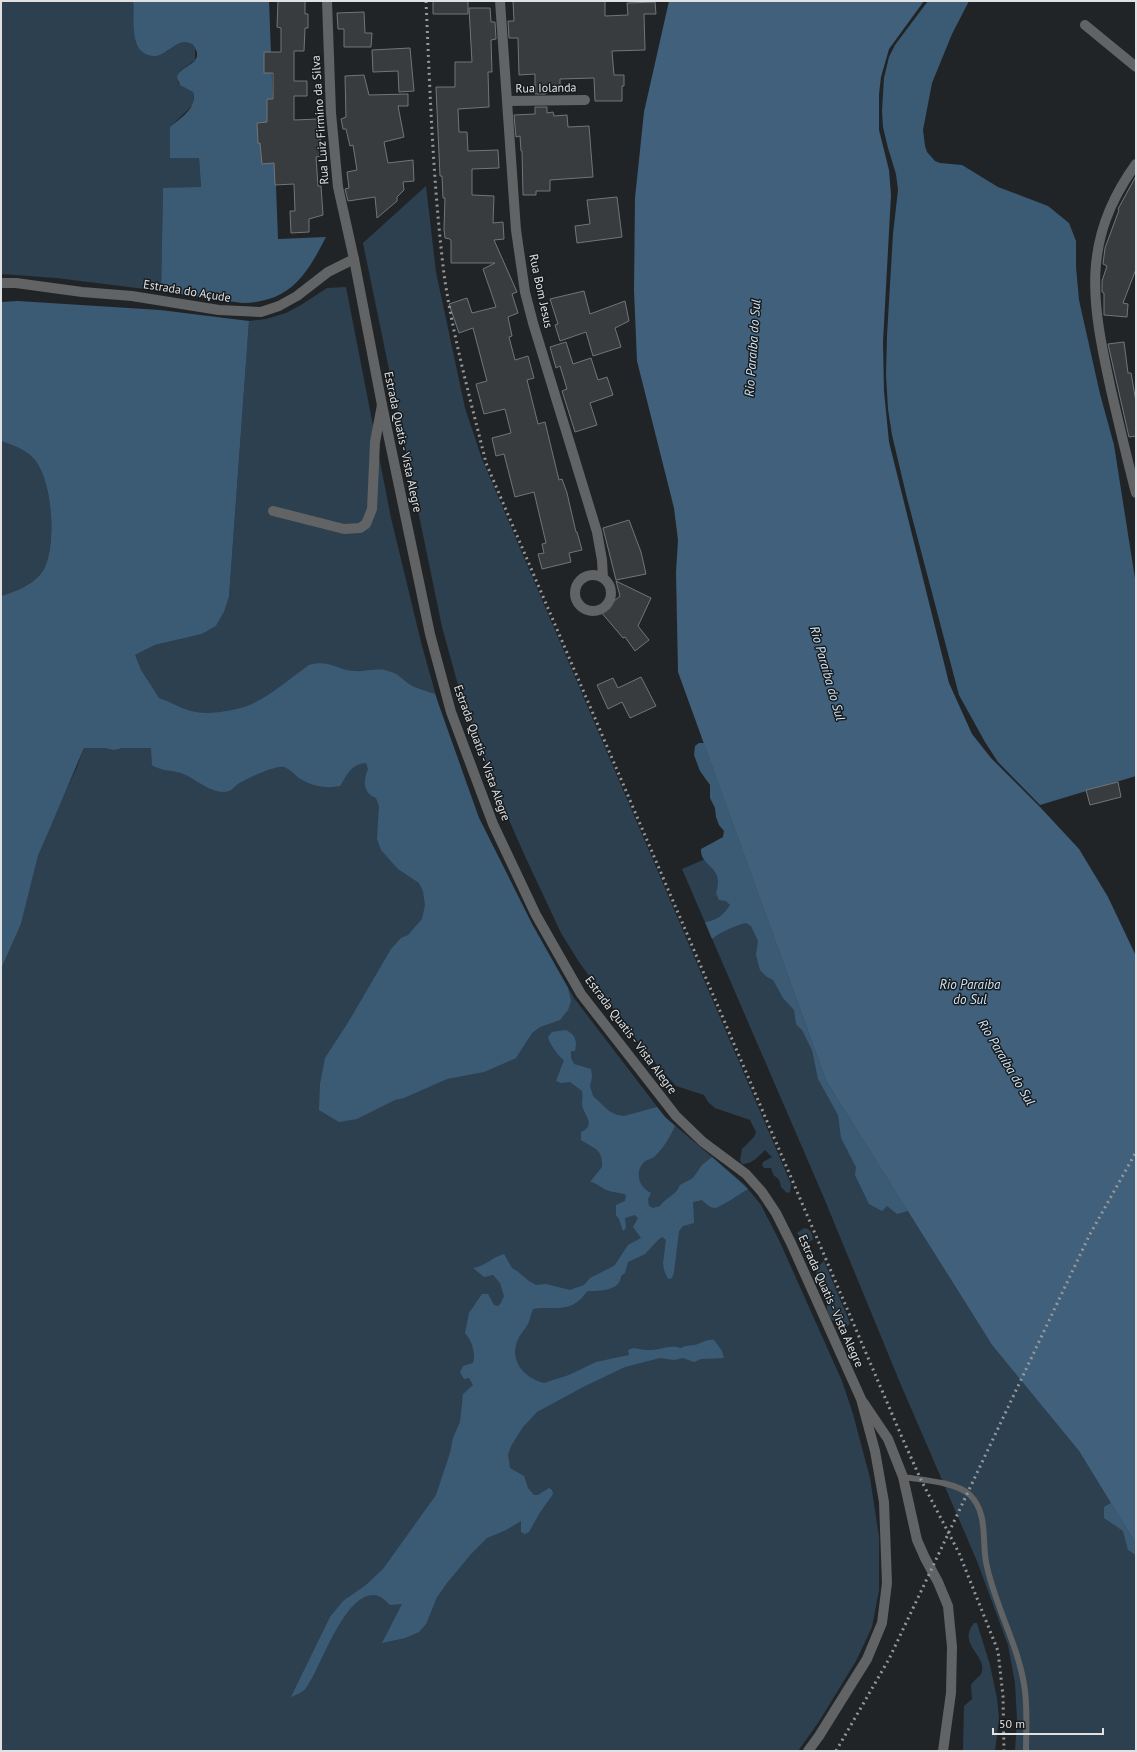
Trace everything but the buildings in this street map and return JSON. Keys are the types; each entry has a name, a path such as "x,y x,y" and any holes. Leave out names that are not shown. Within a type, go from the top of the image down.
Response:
{"street":[{"name":"Rua Luiz Firmino da Silva","path":"327,1 333,144 343,214 354,259"},
{"name":"Rua Bom Jesus","path":"500,1 516,230 525,292 533,323 597,532 602,560 603,578"},
{"path":"1085,25 1136,67"},
{"name":"Rua Iolanda","path":"508,101 585,100"},
{"path":"1136,164 1116,197 1103,225 1096,257 1095,275 1096,315 1105,363 1136,493"},
{"name":"Estrada do Açude","path":"1,283 16,283 82,292 132,296 218,310 261,312 279,306 297,296 328,272 354,259"},
{"name":"Estrada Quatis - Vista Alegre","path":"354,259 382,405 430,634 451,712 493,824 536,915 581,994 676,1116 703,1142 746,1174 762,1192 776,1213 791,1243 860,1399 875,1451 884,1502 888,1583 882,1623 867,1659 820,1736 808,1751"},
{"path":"273,511 344,529 360,528 366,524 372,509 375,442 382,405"},
{"path":"860,1399 888,1439 903,1477 917,1540 948,1606 952,1647 951,1693 943,1751"}],"lane":[{"path":"903,1477 956,1487 970,1495 978,1506 983,1522 986,1561 992,1587 1016,1652 1024,1685 1026,1751"}],"shaded area":[{"path":"1,1 133,1 135,34 166,52 177,44 183,42 190,42 195,48 195,60 180,71 178,83 193,92 194,104 170,127 170,158 199,158 201,188 163,188 161,291 56,278 1,274"},
{"path":"133,1 269,1 278,239 326,237 319,251 303,275 284,292 273,298 242,303 161,291 163,188 201,187 199,158 170,158 170,127 191,108 194,98 193,92 180,85 177,77 183,69 195,60 197,56 193,45 187,42 182,42 160,55 148,55 142,52 135,39"},
{"path":"928,1 969,1 952,34 932,83 923,130 927,152 935,161 940,163 962,165 998,187 1048,206 1069,223 1076,241 1076,267 1079,300 1100,394 1114,445 1136,585 1136,776 1040,805 998,762 959,695 907,498 892,435 888,409 886,375 887,336 893,234 898,190 896,174 883,127 882,111 884,78 889,57 895,45"},
{"path":"426,186 436,272 465,408 482,459 791,1184 790,1192 787,1193 781,1187 779,1180 774,1176 771,1168 764,1168 762,1165 763,1162 772,1157 765,1150 757,1158 746,1164 742,1164 740,1160 742,1149 754,1137 756,1132 750,1120 715,1108 708,1102 704,1095 676,1086 644,1050 579,962 561,933 489,774 460,692 442,627 363,243"},
{"path":"346,287 391,518 422,646 451,749 479,818 532,924 574,998 665,1117 744,1184 761,1205 779,1240 842,1381 853,1414 870,1478 879,1537 879,1590 872,1627 856,1661 818,1723 798,1751 1,1751 1,969 21,924 38,856 57,809 77,767 84,748 135,655 155,645 202,634 216,626 224,612 229,597 249,321 266,319 286,313 327,288"},
{"path":"18,301 160,310 249,321 229,597 224,612 216,626 202,634 155,645 135,655 141,670 159,698 186,710 203,713 218,712 250,705 270,694 309,665 316,663 327,664 354,671 384,670 395,673 415,687 435,694 479,818 532,924 568,988 571,1001 568,1010 560,1020 540,1027 532,1033 516,1058 484,1072 447,1079 404,1098 395,1100 357,1119 339,1122 319,1110 320,1084 325,1058 349,1021 391,949 401,938 408,935 422,919 425,905 423,891 419,883 398,869 381,850 377,839 379,806 376,798 366,790 365,778 368,769 366,763 357,765 353,768 347,774 340,786 324,787 314,785 299,778 290,770 280,767 254,776 230,790 223,792 210,789 181,773 155,767 152,765 151,748 122,748 114,750 105,748 84,748 38,856 21,924 1,969 1,596 31,583 41,574 48,558 51,543 51,510 44,478 38,465 25,451 1,441 1,302"},
{"path":"1,441 25,451 38,465 44,478 51,510 51,543 48,558 41,574 31,583 1,596"},
{"path":"699,743 704,743 826,1081 908,1211 897,1214 887,1206 882,1211 869,1204 855,1175 856,1167 841,1138 838,1115 818,1079 812,1050 802,1030 796,1024 794,1010 783,998 773,980 767,977 760,970 756,955 758,941 751,926 746,923 738,925 712,939 705,922 719,917 730,905 726,901 719,900 716,893 718,884 717,877 702,855 701,849 723,837 724,831 719,825 715,808 710,798 710,785 700,771 694,755 695,746"},
{"path":"740,844 826,1081 992,1345 1079,1451 1136,1544 1136,1751 1015,1751 1017,1719 1015,1683 1008,1645 977,1561 901,1385 824,1198 682,869"},
{"path":"566,1030 574,1036 576,1041 575,1051 571,1051 571,1058 574,1064 591,1069 592,1077 590,1086 593,1096 609,1111 617,1115 624,1116 657,1107 675,1126 667,1142 659,1152 653,1158 644,1162 640,1167 639,1176 641,1184 651,1193 648,1199 649,1206 653,1208 660,1206 665,1200 676,1192 680,1185 693,1178 702,1165 712,1157 748,1189 715,1208 709,1206 702,1200 693,1202 694,1223 683,1226 679,1231 672,1278 668,1279 664,1270 663,1263 666,1240 662,1237 645,1254 628,1262 625,1273 621,1276 617,1285 609,1289 588,1291 578,1301 567,1307 533,1309 528,1324 516,1345 515,1352 518,1364 526,1374 544,1383 569,1375 596,1362 629,1355 628,1350 633,1348 652,1350 672,1347 681,1348 708,1340 714,1340 722,1351 724,1358 701,1359 694,1362 683,1358 674,1360 660,1358 625,1367 583,1387 537,1412 523,1427 511,1446 508,1455 510,1468 524,1476 528,1488 534,1495 538,1495 549,1488 552,1490 553,1494 529,1532 525,1534 521,1532 521,1521 506,1530 487,1538 471,1554 437,1597 426,1624 419,1632 405,1638 382,1643 402,1604 390,1605 385,1600 375,1595 364,1597 353,1605 334,1633 306,1688 291,1697 330,1617 343,1601 366,1585 383,1569 436,1495 450,1453 453,1438 460,1422 463,1394 473,1385 469,1378 464,1379 460,1372 463,1366 473,1363 474,1359 473,1347 465,1333 469,1313 482,1294 488,1294 494,1305 498,1306 504,1296 500,1283 493,1275 484,1277 473,1268 504,1254 512,1268 536,1285 546,1284 570,1290 584,1285 590,1278 615,1265 628,1245 641,1238 633,1227 638,1218 635,1215 625,1218 626,1228 623,1231 616,1215 616,1205 625,1201 626,1195 609,1191 590,1182 602,1167 601,1156 597,1150 581,1140 581,1132 586,1129 589,1122 582,1104 582,1091 570,1082 561,1083 556,1081 564,1060 554,1050 548,1037 552,1032"},
{"path":"804,1228 811,1232 813,1240 804,1243 797,1233"},
{"path":"824,1261 848,1318 850,1324 847,1326 843,1327 836,1324 828,1314 827,1308 831,1295 830,1291 826,1292 819,1286 816,1279 816,1272 819,1265"},
{"path":"1111,1503 1136,1544 1136,1555 1128,1550 1123,1531 1104,1518 1104,1507"},
{"path":"974,1623 977,1623 990,1665 997,1698 999,1719 995,1751 963,1750 964,1706 972,1699 971,1685 982,1671 982,1665 970,1643 969,1637 970,1630"}],"water":[{"name":"Rio Paraiba do Sul","path":"669,1 924,1 889,49 881,77 879,94 879,130 889,170 891,195 883,342 884,391 889,442 949,683 972,734 991,758 1079,849 1108,897 1136,956 1136,1544 1079,1451 992,1345 826,1081 678,672 676,572 678,540 674,508 637,361 634,291 635,198 644,112"}],"railway":[{"path":"426,1 435,172 444,274 457,346 486,463 901,1435 921,1480 959,1553 998,1651 1003,1696 1004,1751"},
{"path":"836,1751 889,1659 1089,1236 1136,1152"}],"water label":[{"name":"Rio Paraíba do Sul","path":"752,348"},
{"name":"Rio Paraíba do Sul","path":"828,673"},
{"name":"Rio Paraíba do Sul","path":"1007,1062"}]}
